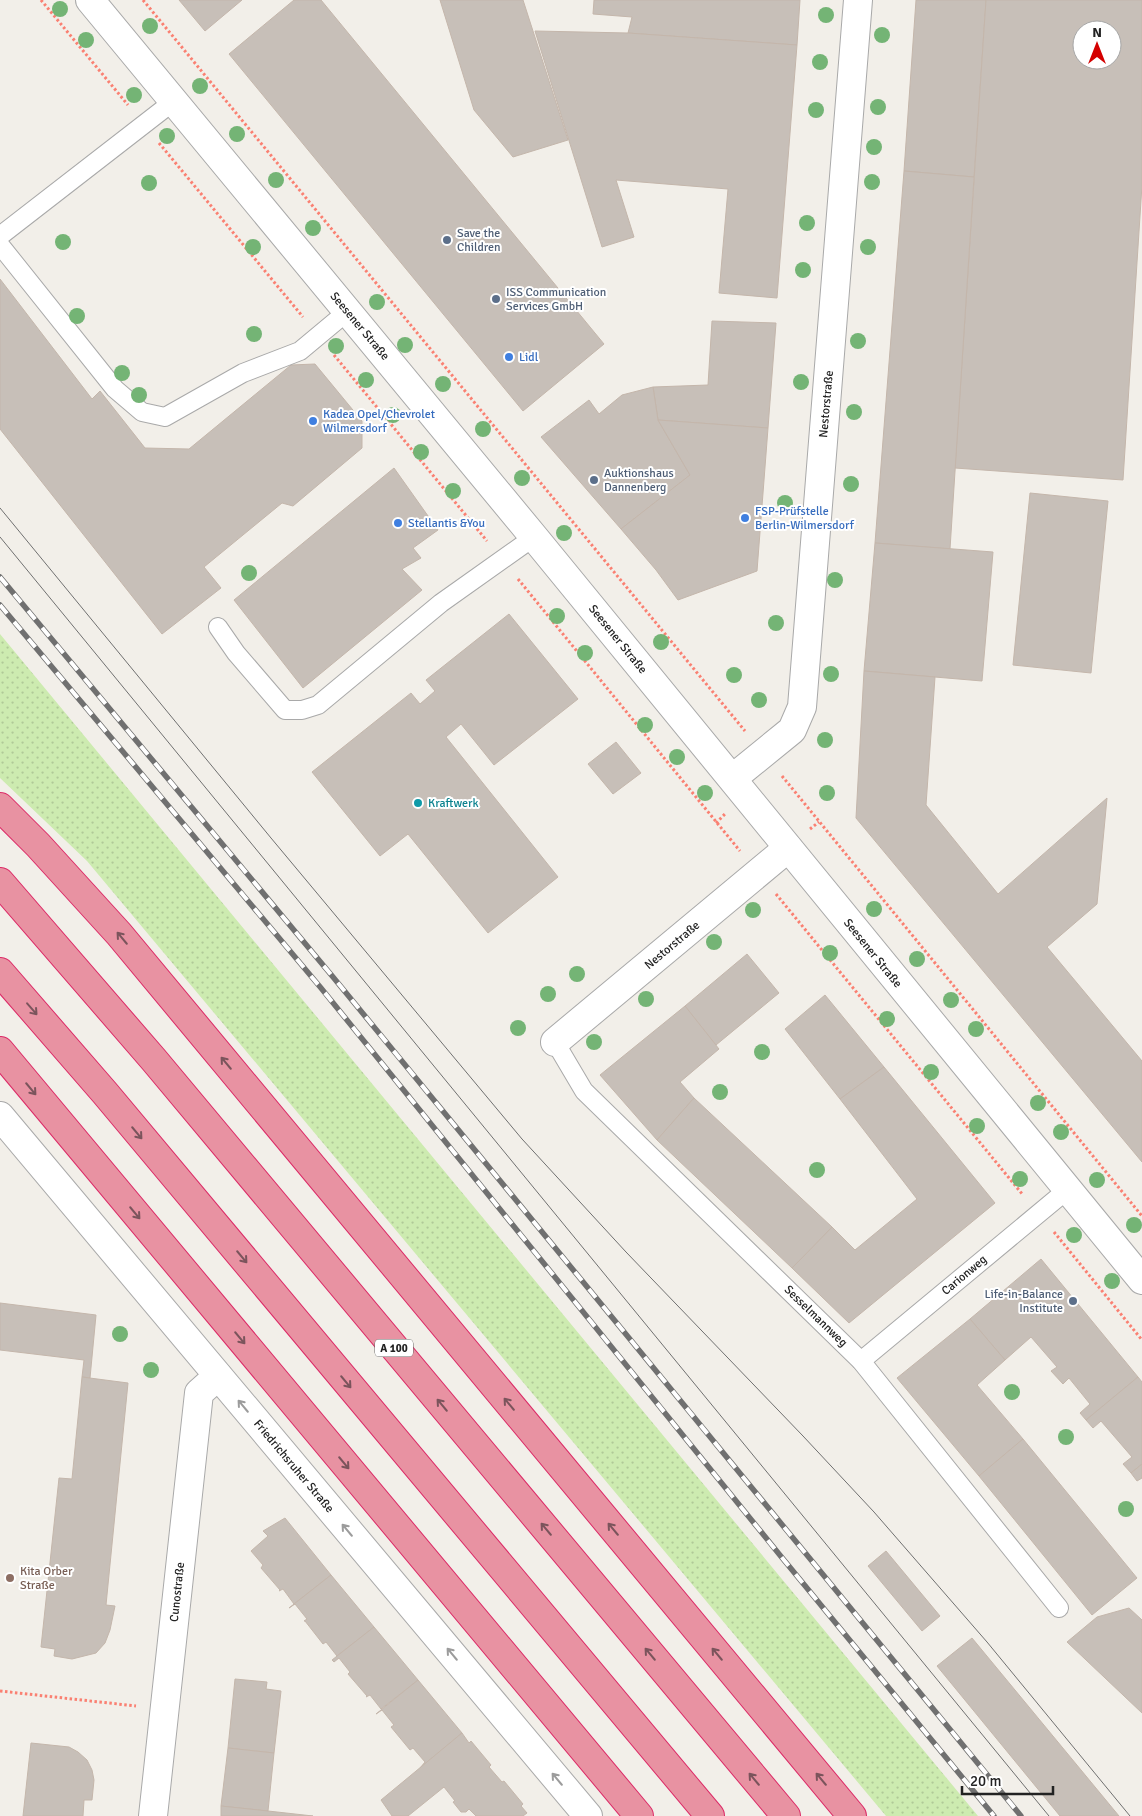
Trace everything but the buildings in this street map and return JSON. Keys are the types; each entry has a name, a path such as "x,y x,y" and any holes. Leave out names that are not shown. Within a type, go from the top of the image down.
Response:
{"highway":[{"path":"0,807 38,845 125,941 852,1816"},
{"name":"A 100","path":"0,882 160,1068 786,1816"},
{"path":"0,972 111,1101 710,1816"},
{"path":"0,1051 638,1816"}],"street":[{"name":"Seesener Straße","path":"90,0 534,537 1142,1280"},
{"name":"Nestorstraße","path":"732,778 792,730 802,707 858,0"},
{"name":"Nestorstraße","path":"555,1042 788,848"},
{"name":"Friedrichsruher Straße","path":"0,1116 588,1816"},
{"name":"Cunostraße","path":"152,1816 199,1393 218,1376"}],"lane":[{"path":"0,236 174,101"},
{"path":"0,244 116,389 142,412 165,417 243,373 300,351 348,312"},
{"path":"218,627 236,653 285,710 302,710 318,705 441,603 534,537"},
{"name":"Sesselmannweg","path":"555,1042 584,1091 861,1361 1059,1608"},
{"name":"Carionweg","path":"861,1361 1067,1190"}],"path":[{"path":"41,0 503,560 740,852"},
{"path":"143,0 746,733"},
{"path":"781,775 1142,1216"},
{"path":"774,892 1142,1340"},
{"path":"0,1691 137,1706"}],"green space":[{"path":"0,634 978,1816 886,1816 87,861 0,778"}],"tram line":[{"path":"0,508 271,838 522,1139 626,1252 874,1512 987,1642 1130,1816"},
{"path":"0,537 1049,1816"}],"railway":[{"path":"0,577 333,977 1021,1816"},
{"path":"0,605 321,988 779,1554 994,1816"}],"place":[{"name":"Save the Children","path":"447,240"},
{"name":"ISS Communication Services GmbH","path":"496,299"},
{"name":"Lidl","path":"509,357"},
{"name":"Kadea Opel/Chevrolet Wilmersdorf","path":"313,421"},
{"name":"Auktionshaus Dannenberg","path":"594,480"},
{"name":"FSP-Prüfstelle Berlin-Wilmersdorf","path":"745,518"},
{"name":"Stellantis &You","path":"398,523"},
{"name":"Kraftwerk","path":"418,803"},
{"name":"Life-in-Balance Institute","path":"1073,1301"},
{"name":"Kita Orber Straße","path":"10,1578"}]}
